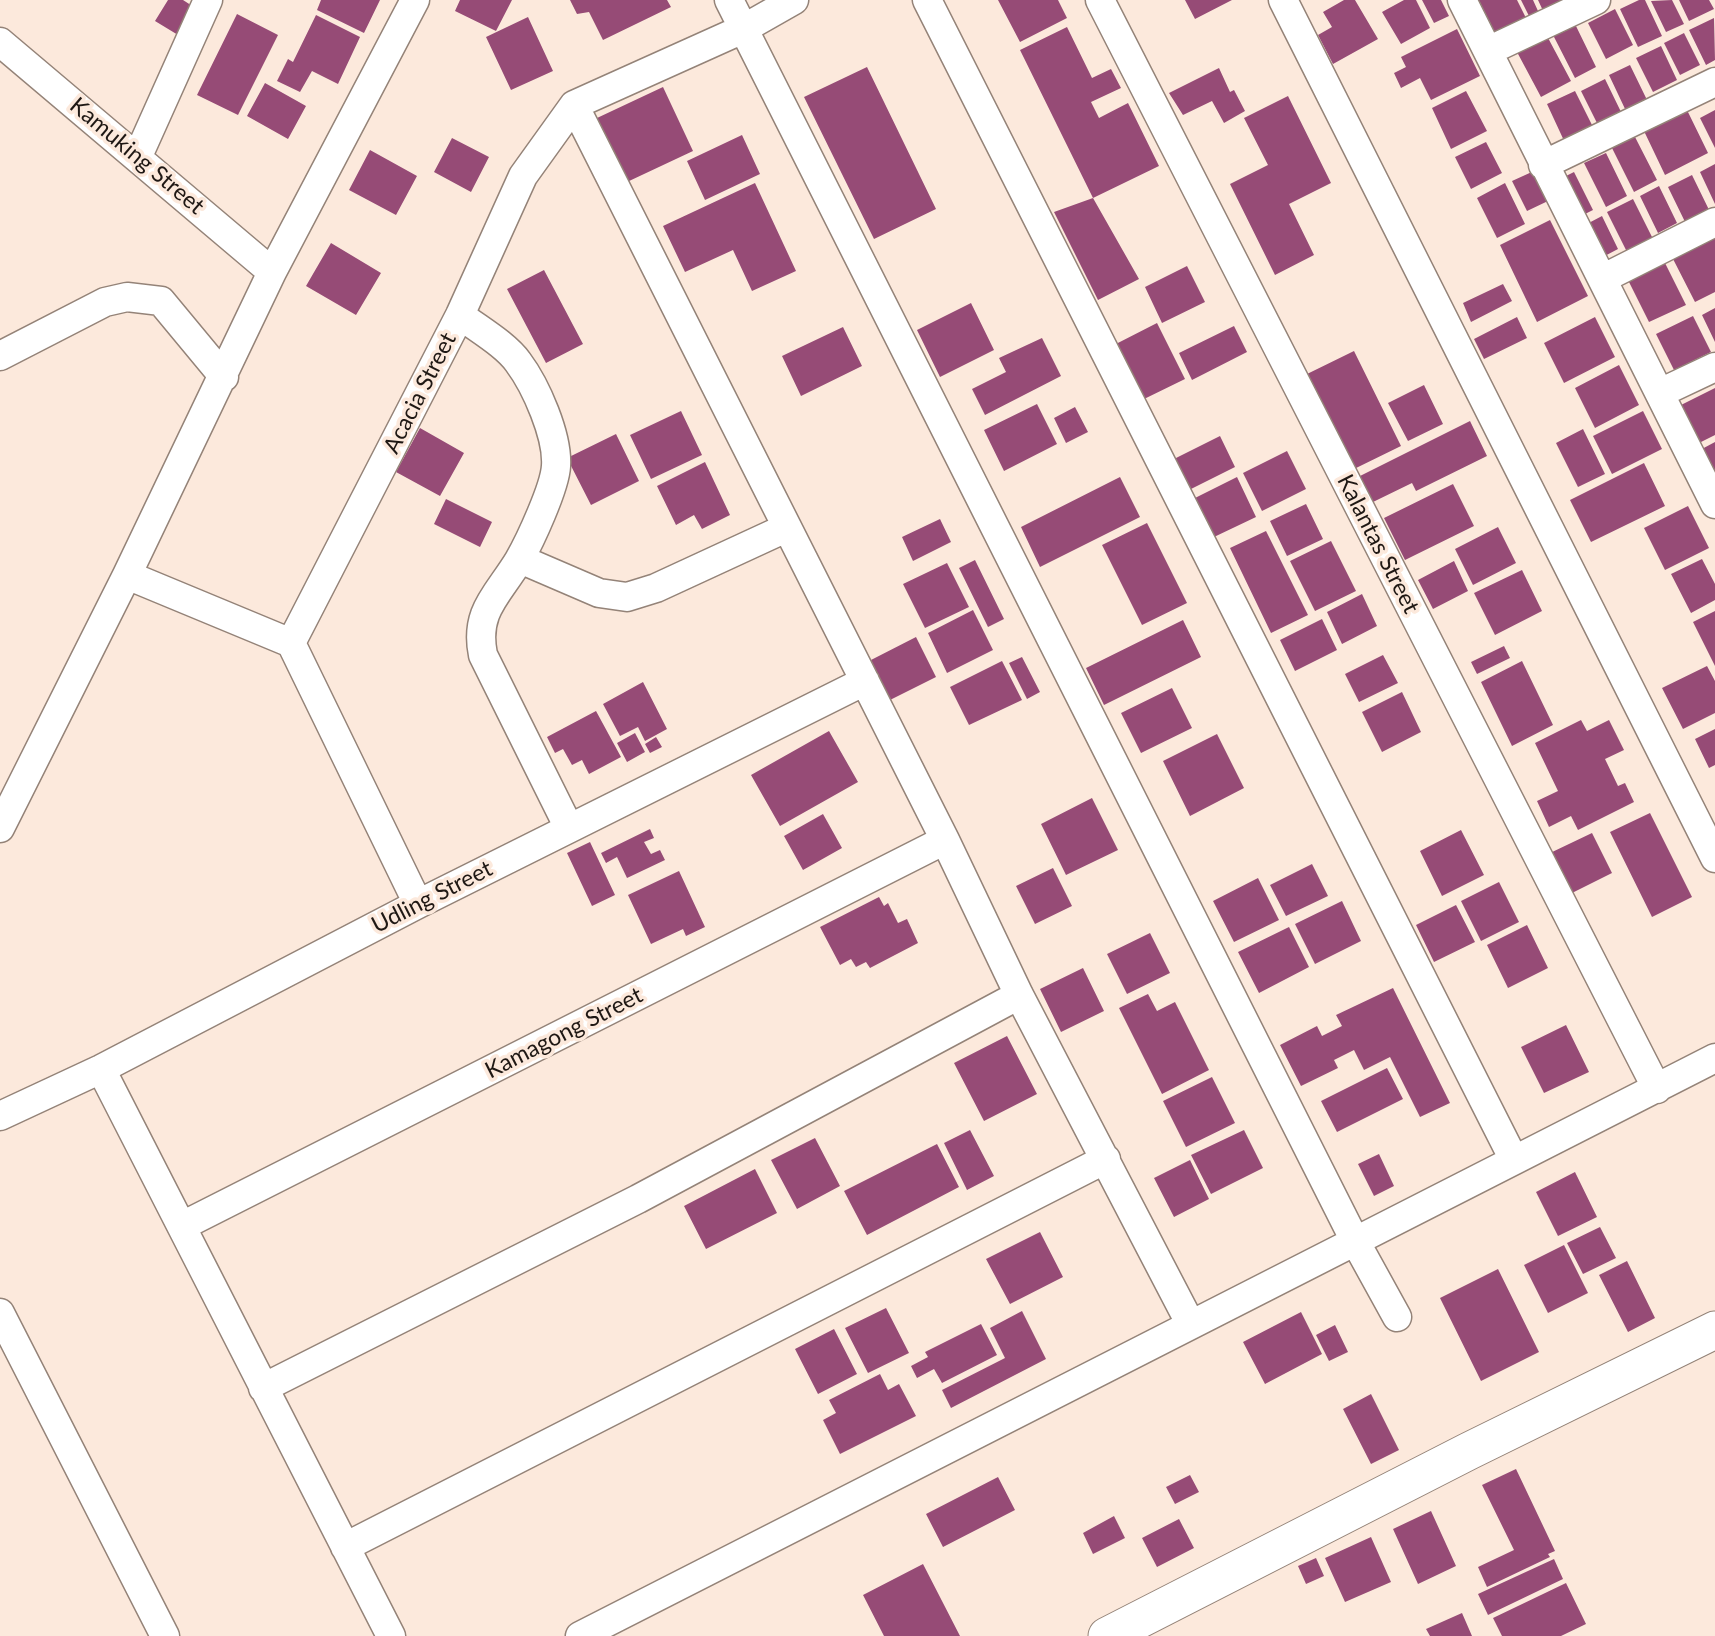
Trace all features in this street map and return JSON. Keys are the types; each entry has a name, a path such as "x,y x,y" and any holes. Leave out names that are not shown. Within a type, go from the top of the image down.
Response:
{"street":[{"path":"138,156 208,0"},
{"path":"0,828 224,377 272,272 415,0"},
{"path":"729,0 1354,1239 1397,1317"},
{"path":"794,0 743,29 574,105 946,840 1019,995 1190,1324"},
{"path":"927,0 1514,1160"},
{"name":"Kalantas Street","path":"1100,0 1657,1089"},
{"path":"1283,0 1715,858"},
{"path":"1462,0 1715,504"},
{"path":"1488,51 1596,0"},
{"name":"Kamuking Street","path":"0,42 272,272"},
{"path":"1543,165 1715,82"},
{"name":"Acacia Street","path":"291,643 460,315 523,176 574,105"},
{"path":"1602,279 1715,222"},
{"path":"0,356 105,302 127,297 161,301 224,377"},
{"path":"460,315 517,361 548,419 556,467 541,514 520,559 486,610 479,635 484,655 569,828"},
{"path":"1660,393 1715,366"},
{"path":"520,559 599,593 627,597 656,588 786,528"},
{"path":"127,575 291,643 418,904"},
{"name":"Udling Street","path":"0,1116 101,1069 418,904 865,681"},
{"name":"Kamagong Street","path":"182,1226 946,840"},
{"path":"263,1388 638,1199 1019,995"},
{"path":"580,1636 1354,1239 1715,1058"},
{"path":"101,1069 391,1636"},
{"path":"345,1547 1106,1159"},
{"path":"0,1313 165,1636"},
{"path":"1107,1636 1456,1457 1715,1330"}],"building":[{"path":"168,0 183,0 200,11 183,38 155,21"},
{"path":"321,0 380,0 364,33 317,10"},
{"path":"460,0 512,0 496,31 455,11"},
{"path":"570,0 667,0 671,7 603,40 589,12 577,14"},
{"path":"998,0 1058,0 1067,18 1020,42"},
{"path":"1185,0 1232,0 1195,19"},
{"path":"1344,0 1355,0 1378,39 1333,64 1318,35 1332,27 1323,12"},
{"path":"1404,0 1416,0 1430,28 1401,44 1382,12"},
{"path":"1422,0 1441,0 1449,16 1434,23"},
{"path":"1476,0 1517,0 1527,20 1496,37"},
{"path":"1521,0 1533,0 1538,11 1529,16"},
{"path":"1538,0 1561,0 1564,6 1545,15"},
{"path":"1645,0 1662,36 1638,47 1620,9"},
{"path":"1672,0 1684,24 1666,32 1651,1"},
{"path":"1679,0 1709,0 1714,9 1689,21"},
{"path":"1615,9 1633,45 1606,59 1588,23"},
{"path":"237,14 278,35 238,115 197,95"},
{"path":"316,15 360,37 338,84 312,71 300,92 277,81 288,59 293,62"},
{"path":"528,17 553,71 511,90 486,37"},
{"path":"1714,18 1715,60 1706,65 1689,30"},
{"path":"1575,24 1596,67 1575,78 1553,35"},
{"path":"1067,27 1092,78 1111,69 1121,88 1091,102 1099,118 1128,103 1159,166 1093,198 1020,50"},
{"path":"1457,29 1480,76 1431,100 1420,78 1401,88 1394,73 1406,67 1401,57"},
{"path":"1684,33 1700,65 1680,75 1664,43"},
{"path":"1547,36 1571,81 1541,97 1517,52"},
{"path":"1661,46 1677,80 1653,92 1636,58"},
{"path":"1630,65 1647,100 1626,111 1609,75"},
{"path":"867,67 936,209 874,239 804,97"},
{"path":"1219,68 1230,92 1234,90 1245,111 1224,123 1212,101 1183,115 1169,93"},
{"path":"1605,79 1622,114 1598,125 1581,91"},
{"path":"265,83 306,106 288,139 247,116"},
{"path":"663,87 693,151 627,182 597,118"},
{"path":"1466,91 1487,131 1451,149 1432,108"},
{"path":"1575,91 1595,131 1566,145 1547,104"},
{"path":"1288,96 1331,183 1289,204 1314,255 1275,275 1230,184 1268,165 1244,118"},
{"path":"1687,110 1708,153 1665,175 1644,131"},
{"path":"1715,110 1715,148 1700,118"},
{"path":"742,135 760,174 705,200 687,161"},
{"path":"1635,137 1657,180 1634,192 1612,148"},
{"path":"452,138 489,157 471,192 434,172"},
{"path":"1486,142 1502,173 1471,189 1455,157"},
{"path":"370,150 417,176 396,215 349,190"},
{"path":"1606,153 1627,196 1606,207 1584,163"},
{"path":"1715,164 1715,204 1700,172"},
{"path":"1534,171 1548,201 1527,211 1512,181"},
{"path":"1574,172 1593,210 1577,218 1558,180"},
{"path":"1692,175 1712,216 1688,228 1668,187"},
{"path":"755,183 796,271 752,291 733,250 685,272 663,226"},
{"path":"1505,183 1525,224 1497,238 1477,198"},
{"path":"1659,186 1677,223 1658,233 1640,196"},
{"path":"1093,198 1139,279 1098,300 1054,212"},
{"path":"1633,199 1655,243 1629,256 1607,212"},
{"path":"1602,216 1618,249 1599,259 1583,226"},
{"path":"1550,220 1588,296 1537,322 1500,245"},
{"path":"1715,236 1715,292 1695,302 1672,257"},
{"path":"331,243 381,273 356,315 306,286"},
{"path":"1665,263 1686,305 1649,322 1629,282"},
{"path":"1187,266 1205,302 1162,323 1145,287"},
{"path":"544,270 583,344 546,363 507,289"},
{"path":"1503,284 1512,301 1471,322 1463,303"},
{"path":"971,303 994,350 940,377 917,330"},
{"path":"1715,308 1715,342 1702,315"},
{"path":"1693,316 1711,352 1674,370 1656,334"},
{"path":"1517,317 1527,338 1484,359 1474,339"},
{"path":"1595,317 1615,357 1564,383 1544,343"},
{"path":"1157,323 1185,379 1140,401 1112,346"},
{"path":"1234,326 1247,352 1192,380 1179,353"},
{"path":"843,327 862,366 801,396 782,356"},
{"path":"1042,338 1061,376 985,415 972,389 1006,372 999,358"},
{"path":"1354,351 1401,446 1352,470 1305,375"},
{"path":"1619,365 1639,405 1595,428 1575,388"},
{"path":"1424,385 1443,424 1408,441 1388,403"},
{"path":"1715,388 1715,435 1697,444 1679,406"},
{"path":"1037,404 1057,444 1004,471 984,430"},
{"path":"1075,407 1088,432 1066,443 1054,418"},
{"path":"681,411 702,455 651,479 630,435"},
{"path":"1643,411 1662,449 1612,474 1593,436"},
{"path":"1470,421 1487,456 1416,491 1412,483 1373,502 1360,476"},
{"path":"420,428 464,453 440,496 396,472"},
{"path":"1583,429 1605,474 1578,487 1556,443"},
{"path":"616,434 639,481 591,505 567,458"},
{"path":"1220,436 1235,467 1189,490 1174,459"},
{"path":"1715,442 1715,479 1700,450"},
{"path":"1287,451 1306,489 1262,511 1243,473"},
{"path":"705,462 730,515 702,529 694,515 676,525 657,486"},
{"path":"1644,463 1665,506 1591,542 1570,500"},
{"path":"1120,477 1140,517 1040,567 1021,527"},
{"path":"1237,477 1256,517 1214,537 1195,498"},
{"path":"1453,484 1474,526 1405,560 1384,518"},
{"path":"446,499 492,522 480,547 434,524"},
{"path":"1306,504 1323,539 1287,556 1270,521"},
{"path":"1688,506 1709,548 1665,570 1644,528"},
{"path":"940,519 951,542 913,561 902,537"},
{"path":"1147,523 1187,603 1142,625 1102,545"},
{"path":"1498,527 1516,563 1473,585 1455,549"},
{"path":"1266,531 1308,615 1271,633 1230,548"},
{"path":"1331,541 1356,591 1315,611 1290,561"},
{"path":"1702,559 1715,584 1715,600 1691,613 1671,574"},
{"path":"975,560 1004,619 988,627 959,568"},
{"path":"1454,561 1468,591 1433,609 1418,580"},
{"path":"947,563 969,607 925,628 903,584"},
{"path":"1522,570 1542,611 1495,635 1474,593"},
{"path":"1362,594 1377,626 1342,644 1327,612"},
{"path":"973,610 993,650 947,673 928,633"},
{"path":"1715,611 1715,666 1693,622"},
{"path":"1322,619 1337,650 1295,671 1280,640"},
{"path":"1183,620 1201,657 1104,705 1086,668"},
{"path":"916,637 936,677 890,700 871,660"},
{"path":"1504,646 1510,658 1477,674 1471,662"},
{"path":"1383,655 1398,683 1359,702 1345,674"},
{"path":"1022,657 1040,692 1027,699 1009,663"},
{"path":"1002,661 1022,700 969,725 950,687"},
{"path":"1522,661 1553,725 1512,746 1481,682"},
{"path":"1707,666 1715,681 1715,713 1683,729 1662,688"},
{"path":"643,682 667,729 645,741 638,727 620,736 603,704"},
{"path":"1172,688 1192,728 1141,753 1121,713"},
{"path":"1402,692 1421,732 1382,752 1362,712"},
{"path":"596,711 621,757 589,774 582,760 572,765 563,749 555,753 547,737"},
{"path":"1581,720 1587,731 1609,720 1624,750 1605,759 1618,786 1625,783 1634,802 1578,830 1571,816 1549,827 1537,801 1558,791 1535,743"},
{"path":"1715,729 1715,765 1709,768 1695,739"},
{"path":"829,731 858,782 780,826 751,775"},
{"path":"635,733 645,752 627,762 617,743"},
{"path":"1217,734 1244,788 1190,816 1163,761"},
{"path":"656,737 662,747 650,753 645,744"},
{"path":"1092,798 1118,850 1066,875 1041,824"},
{"path":"1650,813 1692,897 1652,917 1610,832"},
{"path":"823,814 842,848 803,870 784,836"},
{"path":"650,829 654,838 644,842 651,854 660,850 665,860 627,878 617,857 606,863 601,853"},
{"path":"1461,830 1484,875 1442,896 1420,851"},
{"path":"1592,833 1612,873 1568,895 1548,854"},
{"path":"590,842 615,895 592,906 567,853"},
{"path":"1312,864 1328,896 1286,916 1270,885"},
{"path":"1053,868 1072,906 1035,924 1016,886"},
{"path":"679,871 705,927 686,936 683,929 651,944 628,895"},
{"path":"1258,878 1279,920 1234,942 1213,901"},
{"path":"1499,882 1519,922 1481,941 1461,901"},
{"path":"879,897 884,906 888,903 898,923 907,919 918,943 870,968 866,962 856,967 851,959 840,965 820,927"},
{"path":"1342,901 1361,941 1315,964 1295,924"},
{"path":"1456,905 1475,942 1434,962 1416,925"},
{"path":"1527,925 1548,968 1508,988 1487,945"},
{"path":"1289,927 1309,967 1259,993 1238,952"},
{"path":"1150,933 1170,973 1127,994 1107,954"},
{"path":"1083,968 1104,1011 1061,1032 1040,989"},
{"path":"1393,988 1450,1103 1420,1117 1390,1057 1364,1070 1354,1050 1334,1060 1338,1068 1301,1086 1280,1045 1317,1026 1322,1036 1342,1026 1336,1015"},
{"path":"1148,994 1157,1011 1175,1002 1209,1070 1162,1094 1119,1008"},
{"path":"1566,1025 1589,1072 1544,1093 1521,1047"},
{"path":"1007,1036 1037,1094 984,1121 954,1063"},
{"path":"1387,1068 1403,1099 1337,1132 1321,1101"},
{"path":"1212,1077 1235,1123 1186,1147 1163,1101"},
{"path":"970,1130 994,1176 967,1190 944,1143"},
{"path":"1244,1130 1263,1168 1211,1194 1191,1155"},
{"path":"815,1138 840,1186 797,1209 771,1160"},
{"path":"937,1144 959,1187 867,1235 844,1191"},
{"path":"1379,1154 1394,1186 1374,1196 1358,1164"},
{"path":"1190,1160 1209,1199 1174,1217 1154,1178"},
{"path":"755,1169 777,1213 706,1249 684,1206"},
{"path":"1575,1172 1597,1217 1558,1236 1536,1192"},
{"path":"1600,1227 1616,1258 1583,1274 1567,1243"},
{"path":"1040,1232 1063,1277 1010,1304 986,1259"},
{"path":"1564,1245 1588,1293 1548,1313 1524,1265"},
{"path":"1627,1261 1655,1318 1628,1332 1599,1275"},
{"path":"1498,1269 1539,1352 1481,1381 1440,1298"},
{"path":"886,1308 909,1353 868,1373 845,1328"},
{"path":"1022,1311 1046,1359 951,1408 942,1390 1005,1358 990,1328"},
{"path":"1301,1312 1322,1354 1265,1384 1243,1342"},
{"path":"981,1324 997,1355 942,1383 934,1369 917,1378 911,1366 928,1357 925,1352"},
{"path":"1335,1325 1348,1352 1329,1361 1316,1335"},
{"path":"834,1329 857,1374 818,1394 795,1349"},
{"path":"880,1374 888,1390 899,1384 916,1416 840,1454 823,1420 836,1413 829,1400"},
{"path":"1371,1394 1399,1450 1371,1464 1343,1409"},
{"path":"1516,1469 1555,1551 1548,1554 1550,1557 1487,1587 1478,1567 1514,1550 1482,1485"},
{"path":"1190,1475 1199,1492 1175,1504 1166,1487"},
{"path":"998,1477 1015,1510 943,1547 926,1514"},
{"path":"1431,1511 1456,1566 1418,1584 1393,1529"},
{"path":"1114,1516 1125,1538 1093,1554 1083,1533"},
{"path":"1179,1519 1194,1548 1157,1567 1142,1538"},
{"path":"1371,1537 1391,1582 1345,1602 1325,1558"},
{"path":"1316,1558 1324,1576 1306,1584 1298,1566"},
{"path":"1554,1559 1563,1579 1488,1615 1478,1594"},
{"path":"923,1564 960,1636 884,1636 863,1595"},
{"path":"1566,1583 1586,1624 1561,1636 1502,1636 1493,1618"},
{"path":"1462,1613 1472,1636 1430,1636 1426,1629"}]}
